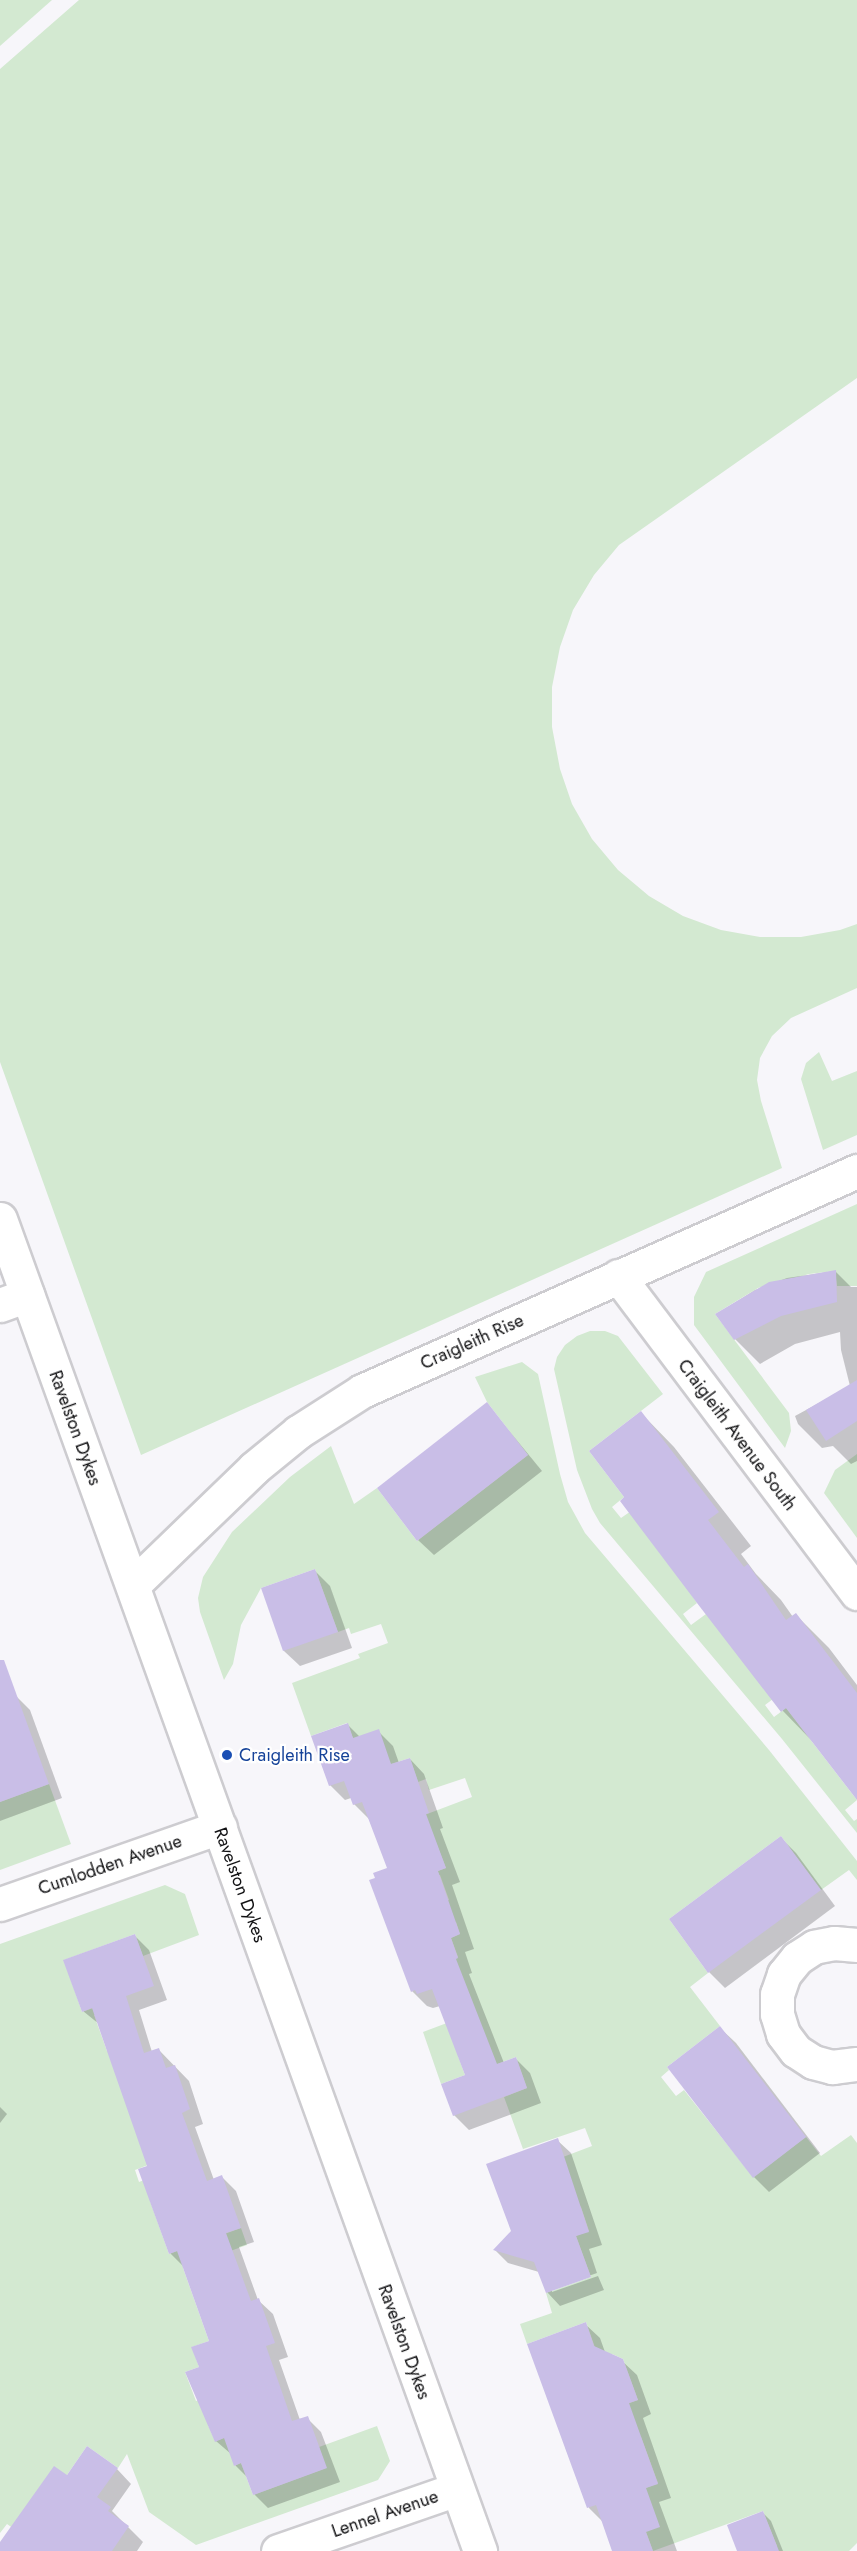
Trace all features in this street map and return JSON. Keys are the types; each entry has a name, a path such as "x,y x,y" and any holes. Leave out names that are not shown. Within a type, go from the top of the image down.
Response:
{"street":[{"name":"Craigleith Rise","path":"133,1585 254,1468 298,1432 337,1406 371,1387 857,1171"},
{"name":"Ravelston Dykes","path":"0,1219 13,1300 133,1585 480,2551"},
{"name":"Craigleith Avenue South","path":"618,1276 857,1593"},
{"name":"Cumlodden Avenue","path":"0,1904 220,1827"},
{"path":"857,1946 834,1943 814,1947 797,1959 784,1974 777,1994 777,2014 783,2034 796,2050 813,2062 832,2067 857,2064"},
{"name":"Lennel Avenue","path":"278,2551 457,2489"}],"green space":[{"path":"0,0 52,0 0,46"},
{"path":"79,0 857,0 857,378 619,545 594,575 573,610 560,647 552,687 552,727 560,769 572,804 592,839 618,870 649,896 683,916 721,930 760,937 801,937 840,930 857,924 857,988 791,1018 772,1036 760,1058 757,1080 761,1101 782,1168 141,1455 0,1062 0,69"},
{"path":"819,1052 832,1081 857,1071 857,1135 823,1150 801,1079 806,1063"},
{"path":"857,1204 857,1286 837,1286 835,1271 809,1274 758,1288 715,1314 789,1413 791,1431 785,1448 694,1325 694,1297 706,1272"},
{"path":"590,1331 605,1331 618,1336 663,1394 589,1451 624,1497 612,1507 621,1518 634,1509 697,1603 683,1614 691,1625 706,1614 777,1696 765,1705 774,1717 786,1708 857,1800 845,1810 854,1821 857,1819 857,1833 782,1739 600,1523 592,1509 577,1470 554,1369 557,1357 565,1345 577,1336"},
{"path":"522,1362 538,1374 568,1502 585,1533 769,1750 857,1861 857,1880 849,1870 821,1890 781,1836 669,1919 708,1973 690,1987 720,2026 667,2067 669,2070 661,2077 676,2096 684,2090 753,2177 806,2137 821,2156 851,2135 857,2143 857,2543 849,2551 766,2551 777,2546 763,2511 653,2551 646,2532 646,2488 658,2483 641,2437 571,2462 565,2447 595,2436 589,2418 638,2400 623,2359 612,2354 599,2359 586,2322 527,2344 520,2324 552,2313 546,2293 591,2277 576,2236 589,2231 581,2207 534,2168 592,2146 585,2128 523,2149 504,2097 527,2088 516,2057 489,2067 458,2056 465,2075 441,2084 423,2032 476,2012 452,1960 458,1957 451,1938 460,1934 456,1922 448,1925 440,1903 449,1900 440,1875 427,1875 446,1868 437,1845 406,1822 472,1797 465,1778 429,1790 426,1779 418,1782 410,1758 391,1764 353,1738 347,1723 311,1736 292,1683 360,1658 358,1654 388,1643 381,1624 351,1634 349,1628 338,1632 315,1569 261,1588 241,1625 233,1664 224,1680 200,1612 198,1598 203,1577 232,1532 290,1477 331,1446 354,1504 377,1488 417,1541 528,1455 487,1402 475,1377"},
{"path":"857,1454 857,1538 824,1493 835,1470"},
{"path":"49,1784 71,1844 0,1870 0,1802"},
{"path":"165,1885 185,1894 199,1935 143,1956 135,1934 64,1960 82,2012 124,1997 126,2003 94,2015 107,2051 139,2039 148,2165 135,2170 139,2182 152,2177 150,2201 169,2254 241,2228 247,2245 183,2268 209,2341 192,2347 199,2367 185,2372 196,2401 259,2379 208,2425 215,2441 236,2434 234,2466 241,2463 253,2495 326,2468 319,2447 377,2426 390,2461 378,2480 196,2545 149,2512 127,2454 118,2468 87,2446 67,2475 45,2551 7,2524 0,2533 0,1944"}],"building":[{"path":"836,1270 837,1302 781,1316 734,1340 715,1314 769,1282"},
{"path":"857,1380 857,1421 826,1441 806,1410"},
{"path":"487,1402 528,1455 417,1541 377,1488"},
{"path":"641,1411 719,1512 708,1520 744,1567 748,1564 786,1620 796,1613 857,1693 857,1800 786,1708 781,1712 697,1603 620,1501 624,1497 589,1451"},
{"path":"315,1569 338,1632 283,1651 261,1588"},
{"path":"0,1660 4,1660 49,1784 0,1802"},
{"path":"348,1723 353,1738 379,1729 391,1764 410,1758 429,1813 426,1814 446,1868 438,1871 460,1934 451,1938 458,1958 456,1959 497,2064 516,2057 527,2088 453,2116 441,2084 465,2075 432,1989 417,1994 415,1990 411,1992 369,1880 375,1878 373,1873 387,1868 362,1802 353,1805 344,1781 329,1786 311,1736"},
{"path":"781,1836 821,1890 708,1973 669,1919"},
{"path":"135,1934 154,1986 126,1996 144,2053 159,2048 166,2068 175,2065 190,2109 182,2113 207,2181 222,2175 241,2228 226,2233 251,2301 259,2298 275,2343 266,2346 292,2421 308,2416 327,2468 253,2495 241,2463 234,2466 224,2438 215,2442 185,2372 199,2367 191,2347 209,2341 177,2251 169,2254 138,2169 147,2166 92,2008 82,2012 63,1960"},
{"path":"720,2026 806,2137 753,2178 667,2067"},
{"path":"558,2138 589,2232 576,2236 591,2277 546,2293 534,2262 493,2250 511,2231 486,2164"},
{"path":"586,2322 594,2346 623,2359 638,2400 629,2403 658,2484 646,2488 660,2527 646,2532 653,2551 612,2551 596,2505 587,2508 527,2344"},
{"path":"87,2446 118,2468 97,2497 111,2507 108,2511 129,2526 112,2551 0,2551 0,2542 54,2466 67,2475"},
{"path":"763,2511 779,2551 737,2551 727,2525"}],"place":[{"name":"Craigleith Rise","path":"227,1755"}]}
